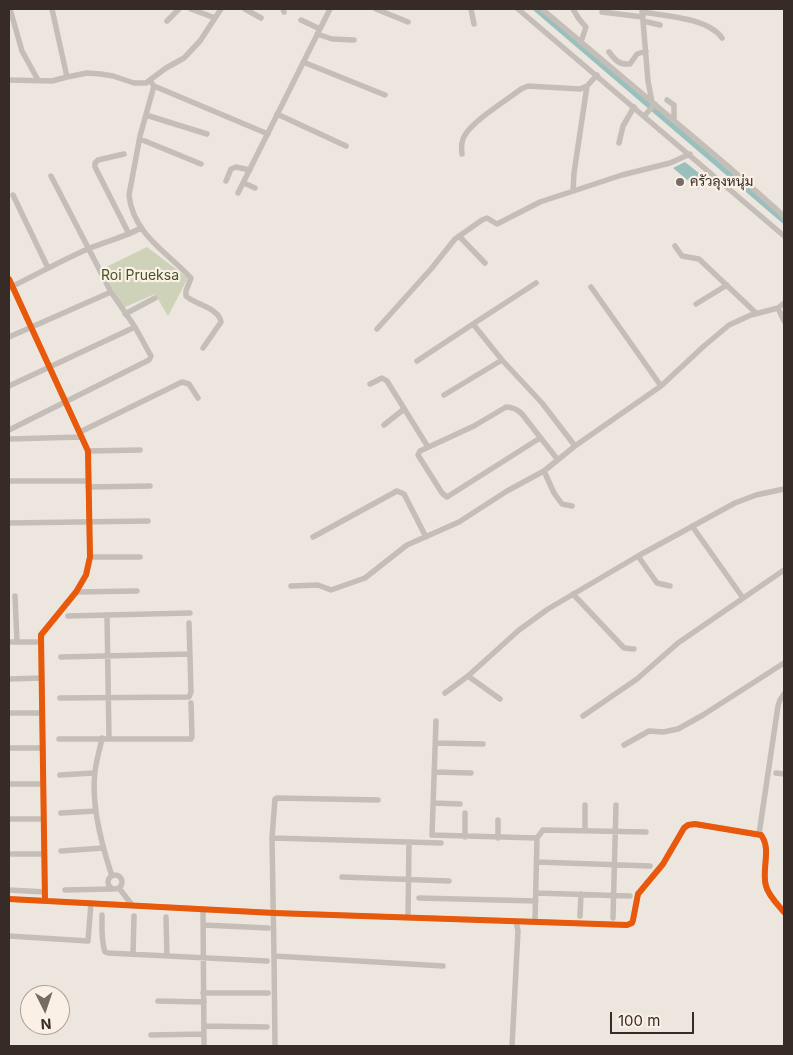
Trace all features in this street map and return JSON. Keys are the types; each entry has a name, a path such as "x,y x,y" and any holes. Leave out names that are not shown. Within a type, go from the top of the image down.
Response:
{"street":[{"path":"10,9 22,50 38,80"},
{"path":"52,9 67,76"},
{"path":"168,21 180,9"},
{"path":"191,9 215,18"},
{"path":"203,348 221,322 220,318 217,314 188,298 186,291 191,278 146,236 139,226 129,195 152,83 166,68 184,58 200,40 221,9"},
{"path":"245,9 261,18"},
{"path":"238,193 330,9"},
{"path":"376,9 408,22"},
{"path":"471,9 474,24"},
{"path":"518,9 634,107 646,114 784,236"},
{"path":"542,9 784,216"},
{"path":"573,9 586,27 581,42"},
{"path":"602,12 680,18 705,25 718,32 722,38"},
{"path":"643,15 660,25"},
{"path":"643,15 648,81 653,104 646,114"},
{"path":"301,20 332,39 354,40"},
{"path":"609,52 615,61 630,64 637,54 646,51"},
{"path":"304,62 385,95"},
{"path":"9,80 52,81 67,76 101,74 139,84 152,83 268,134"},
{"path":"462,154 461,144 466,133 521,89 528,86 577,89 587,86 597,75"},
{"path":"573,191 575,164 587,86"},
{"path":"667,100 674,105 674,120"},
{"path":"619,143 623,126 634,107"},
{"path":"277,114 346,146"},
{"path":"146,115 207,134"},
{"path":"140,139 201,164"},
{"path":"124,154 98,160 95,166 127,232"},
{"path":"377,329 459,236 482,220 487,218 497,224 536,204 690,154"},
{"path":"226,181 231,169 236,167 250,170"},
{"path":"9,430 151,358 135,328 111,292 51,176"},
{"path":"244,183 255,188"},
{"path":"13,195 48,268"},
{"path":"11,287 139,226"},
{"path":"459,236 485,263"},
{"path":"675,246 682,256 699,259 756,313"},
{"path":"9,279 11,287 32,328 88,451 90,558 86,575 76,592 41,634 45,900"},
{"path":"417,361 536,283"},
{"path":"696,304 726,285"},
{"path":"591,287 661,386"},
{"path":"9,337 111,292"},
{"path":"125,314 155,298"},
{"path":"291,586 318,585 331,590 347,586 365,578 407,545 459,522 507,491 544,471 575,446 661,386 704,346 729,326 756,313 778,308 784,303"},
{"path":"778,308 784,322"},
{"path":"473,324 502,360 542,403 575,446"},
{"path":"9,386 135,328"},
{"path":"444,395 502,360"},
{"path":"370,384 382,378 384,379 428,447"},
{"path":"9,439 81,434 182,382 190,384 198,398"},
{"path":"540,438 446,497 418,455 419,452 428,447 474,426 506,408 518,410 558,460"},
{"path":"384,425 404,409"},
{"path":"88,451 140,450"},
{"path":"544,471 554,493 562,504 572,506"},
{"path":"9,481 150,486"},
{"path":"445,693 468,676 534,619 573,594 692,526 746,498 784,489"},
{"path":"313,537 397,491 404,494 426,537"},
{"path":"9,523 148,521"},
{"path":"692,526 744,598"},
{"path":"90,558 140,556"},
{"path":"638,556 657,583 670,586"},
{"path":"583,716 637,679 678,643 784,570"},
{"path":"76,592 137,591"},
{"path":"573,594 624,648 634,649"},
{"path":"15,596 17,642"},
{"path":"68,616 190,614"},
{"path":"107,615 108,697 105,738 94,774 96,812 103,848 112,876"},
{"path":"60,698 189,697 191,692 189,623"},
{"path":"9,642 41,642"},
{"path":"61,657 190,654"},
{"path":"624,745 649,731 662,732 678,729 703,715 784,662"},
{"path":"468,676 500,699"},
{"path":"9,679 42,678"},
{"path":"759,834 778,706 784,694"},
{"path":"59,739 190,739 192,737 191,703"},
{"path":"9,713 42,713"},
{"path":"436,721 432,835 537,838"},
{"path":"436,743 483,744"},
{"path":"9,748 43,748"},
{"path":"435,772 471,774"},
{"path":"776,773 784,774"},
{"path":"60,775 94,774"},
{"path":"9,784 43,784"},
{"path":"275,1046 272,838 274,801 277,798 378,800"},
{"path":"434,803 460,804"},
{"path":"585,805 585,830"},
{"path":"613,918 616,805"},
{"path":"61,813 96,812"},
{"path":"465,813 465,837"},
{"path":"9,819 44,819"},
{"path":"498,820 498,838"},
{"path":"9,899 274,913 628,925 633,920 638,894 662,864 684,828 688,825 703,825 759,834 765,842 764,880 766,888 784,912"},
{"path":"535,921 537,838 543,830 646,832"},
{"path":"272,838 441,843"},
{"path":"408,918 409,842"},
{"path":"61,851 103,848"},
{"path":"9,854 44,854"},
{"path":"537,862 650,866"},
{"path":"65,890 116,888 122,884 122,879 116,875 112,876"},
{"path":"112,876 108,881 109,886 116,888 132,905"},
{"path":"342,877 449,881"},
{"path":"9,890 45,892"},
{"path":"536,893 630,896"},
{"path":"580,916 581,894"},
{"path":"419,898 536,901"},
{"path":"9,936 88,941 91,902"},
{"path":"203,909 204,1046"},
{"path":"102,916 102,936 105,952 267,961"},
{"path":"133,954 134,916"},
{"path":"166,917 167,956"},
{"path":"512,1046 518,931 516,921"},
{"path":"203,925 268,928"},
{"path":"274,956 443,966"},
{"path":"203,992 268,993"},
{"path":"158,1000 204,1002"},
{"path":"204,1026 267,1026"},
{"path":"151,1035 204,1034"}],"green space":[{"name":"Roi Prueksa","path":"147,247 188,278 168,316 155,294 123,308 102,269"}],"water":[{"path":"685,162 705,178 705,182 698,189 673,168"}],"waterway":[{"path":"536,9 784,221"}],"cycle path":[{"path":"9,279 88,451 90,557 86,575 76,592 41,635 45,900"},
{"path":"9,899 274,913 627,925 632,923 638,894 663,864 684,828 695,824 761,835 766,847 766,886 771,896 784,912"}],"place":[{"name":"ครัวลุงหนุ่ม","path":"680,182"}]}
